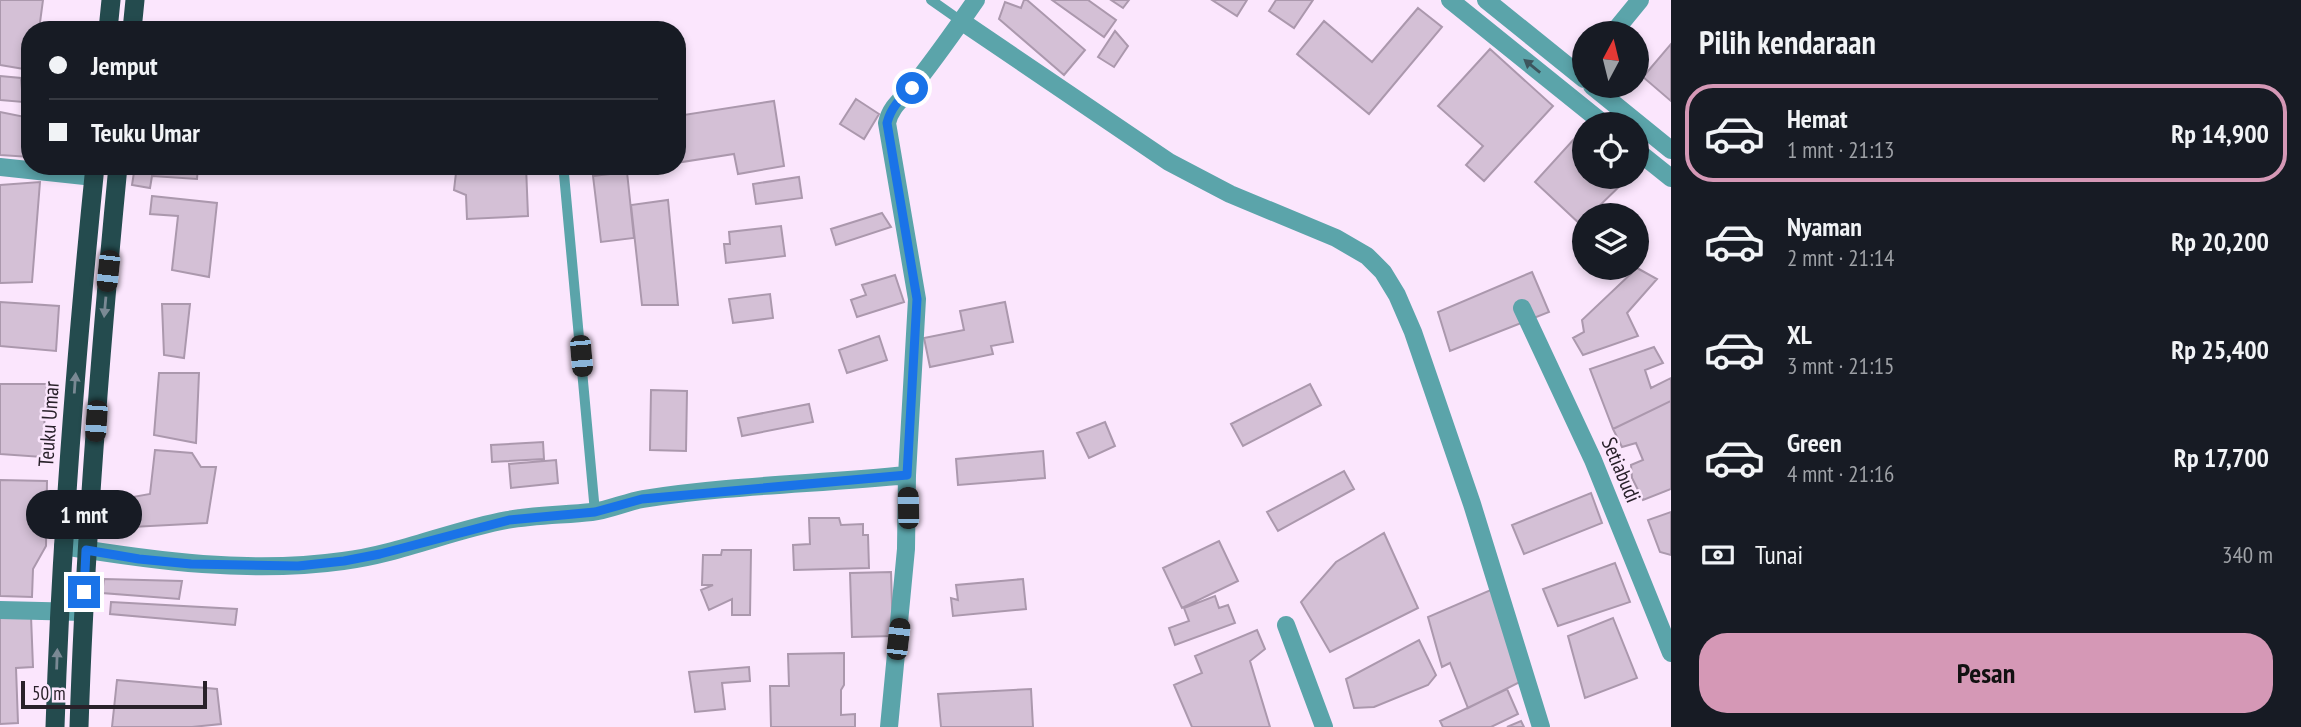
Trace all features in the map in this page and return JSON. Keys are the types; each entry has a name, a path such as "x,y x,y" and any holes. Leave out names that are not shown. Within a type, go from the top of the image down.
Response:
{"highway":[{"path":"109,21 111,0"},
{"path":"133,21 135,0"},
{"name":"Teuku Umar","path":"55,727 63,546 94,175"},
{"path":"79,727 86,550 117,175"}],"street":[{"path":"889,727 905,562 917,299 887,123 896,102 912,88 976,0"},
{"path":"1450,0 1589,112"},
{"path":"1486,0 1572,67"},
{"path":"1623,21 1640,0"},
{"path":"961,21 1169,162 1230,194 1336,238 1367,256 1383,272 1397,295 1431,385 1472,504 1541,727"},
{"path":"1566,93 1572,88"},
{"path":"1610,98 1671,150"},
{"path":"1649,160 1671,178"},
{"path":"0,167 21,168"},
{"name":"Setiabudi","path":"1522,308 1592,460 1671,653"},
{"path":"63,546 139,559 191,564 298,566 380,554 509,520 595,512 642,499 907,475"},
{"path":"0,610 59,614 83,612"},
{"path":"1286,625 1324,727"}],"lane":[{"path":"931,0 961,21"},
{"path":"564,175 595,512"}],"building":[{"path":"0,0 43,0 40,21 21,21 21,68 0,65"},
{"path":"1024,0 1085,50 1064,75 999,19 1005,2 1021,8"},
{"path":"1052,0 1088,0 1116,20 1104,37"},
{"path":"1111,0 1129,0 1123,8"},
{"path":"1212,0 1247,0 1237,16"},
{"path":"1276,0 1313,0 1294,28 1269,11"},
{"path":"1418,8 1442,27 1369,114 1297,54 1324,21 1372,62"},
{"path":"1115,31 1128,46 1114,67 1098,57"},
{"path":"1671,44 1671,101 1649,82 1649,70"},
{"path":"1490,49 1553,106 1484,181 1466,165 1483,146 1438,106"},
{"path":"0,76 21,78 21,102 0,100"},
{"path":"856,99 879,114 864,139 840,124"},
{"path":"774,101 784,166 738,174 734,154 686,161 686,115"},
{"path":"0,112 21,116 21,156 0,155"},
{"path":"1572,141 1572,189 1617,189 1602,203 1572,203 1572,217 1535,182"},
{"path":"134,175 197,175 197,179 152,176 150,188 132,185"},
{"path":"456,175 526,175 528,216 467,219 466,195 454,190"},
{"path":"627,175 634,238 601,242 593,176"},
{"path":"799,177 802,198 756,204 753,184"},
{"path":"40,182 32,282 0,283 0,185"},
{"path":"152,196 217,203 209,277 172,270 178,216 150,214"},
{"path":"668,200 678,305 642,305 631,205"},
{"path":"882,213 891,227 836,245 831,229"},
{"path":"781,226 785,256 726,263 724,244 730,244 729,232"},
{"path":"1532,272 1549,312 1450,351 1438,312"},
{"path":"895,275 904,302 857,317 851,300 866,295 862,285"},
{"path":"1649,275 1657,279 1627,313 1638,336 1583,355 1573,338 1584,332 1582,320 1624,280 1649,280"},
{"path":"770,294 773,318 733,323 729,299"},
{"path":"0,302 59,306 56,351 0,346"},
{"path":"1005,302 1013,342 991,346 993,354 930,367 924,338 964,330 960,311"},
{"path":"162,304 190,304 184,358 164,355"},
{"path":"879,336 887,360 847,373 839,350"},
{"path":"1654,347 1663,363 1645,370 1651,388 1671,378 1671,401 1613,429 1590,369"},
{"path":"159,373 199,373 196,443 154,435"},
{"path":"0,384 47,384 42,457 0,454"},
{"path":"1310,384 1321,405 1243,446 1231,424"},
{"path":"651,390 687,391 686,451 650,450"},
{"path":"1671,401 1671,489 1643,500 1632,478 1631,465 1643,460 1636,443 1622,447 1613,429"},
{"path":"809,404 813,422 742,436 738,418"},
{"path":"1105,422 1115,446 1089,458 1077,433"},
{"path":"543,442 544,459 492,462 491,445"},
{"path":"155,450 192,453 201,467 216,467 207,523 113,528 116,500 150,494"},
{"path":"1043,451 1045,478 958,485 956,459"},
{"path":"556,460 558,483 511,488 509,464"},
{"path":"1344,471 1354,489 1278,531 1267,512"},
{"path":"0,480 47,481 46,546 33,569 32,597 0,596"},
{"path":"1591,493 1602,523 1524,554 1512,525"},
{"path":"1671,512 1671,555 1660,552 1648,520"},
{"path":"809,518 839,518 841,525 863,524 863,535 868,535 869,568 794,570 793,545 810,544"},
{"path":"1384,533 1418,608 1330,652 1301,602 1336,562"},
{"path":"1219,541 1238,581 1182,608 1163,568"},
{"path":"722,550 751,550 750,615 732,615 732,599 709,610 701,590 713,585 702,585 703,555 721,555"},
{"path":"1615,563 1630,602 1558,626 1543,589"},
{"path":"891,572 893,636 852,637 850,573"},
{"path":"104,579 182,581 179,599 102,593"},
{"path":"1023,579 1026,609 953,616 951,598 958,600 956,585"},
{"path":"1493,589 1526,679 1468,708 1450,663 1442,667 1428,617"},
{"path":"1215,596 1219,608 1228,605 1235,623 1175,645 1169,628 1189,621 1184,608"},
{"path":"111,602 237,609 235,625 110,614"},
{"path":"31,616 33,667 16,668 18,723 0,724 0,617"},
{"path":"1613,618 1637,678 1585,698 1568,636"},
{"path":"1257,630 1265,649 1250,661 1270,727 1192,727 1174,685 1202,673 1195,656"},
{"path":"1419,640 1436,675 1428,685 1374,707 1354,708 1346,679"},
{"path":"844,653 841,715 855,714 855,727 771,727 770,686 789,686 788,654"},
{"path":"749,667 750,681 722,683 725,709 695,712 689,672"},
{"path":"117,680 217,689 221,724 192,727 112,727"},
{"path":"1031,689 1033,727 941,727 938,694"},
{"path":"1507,689 1518,714 1491,727 1443,727 1440,721"},
{"path":"1521,721 1524,727 1507,727"}],"route":[{"path":"84,592 86,550 191,564 298,566 380,554 509,520 595,512 642,499 907,475 917,299 887,123 896,102 912,88"}]}
